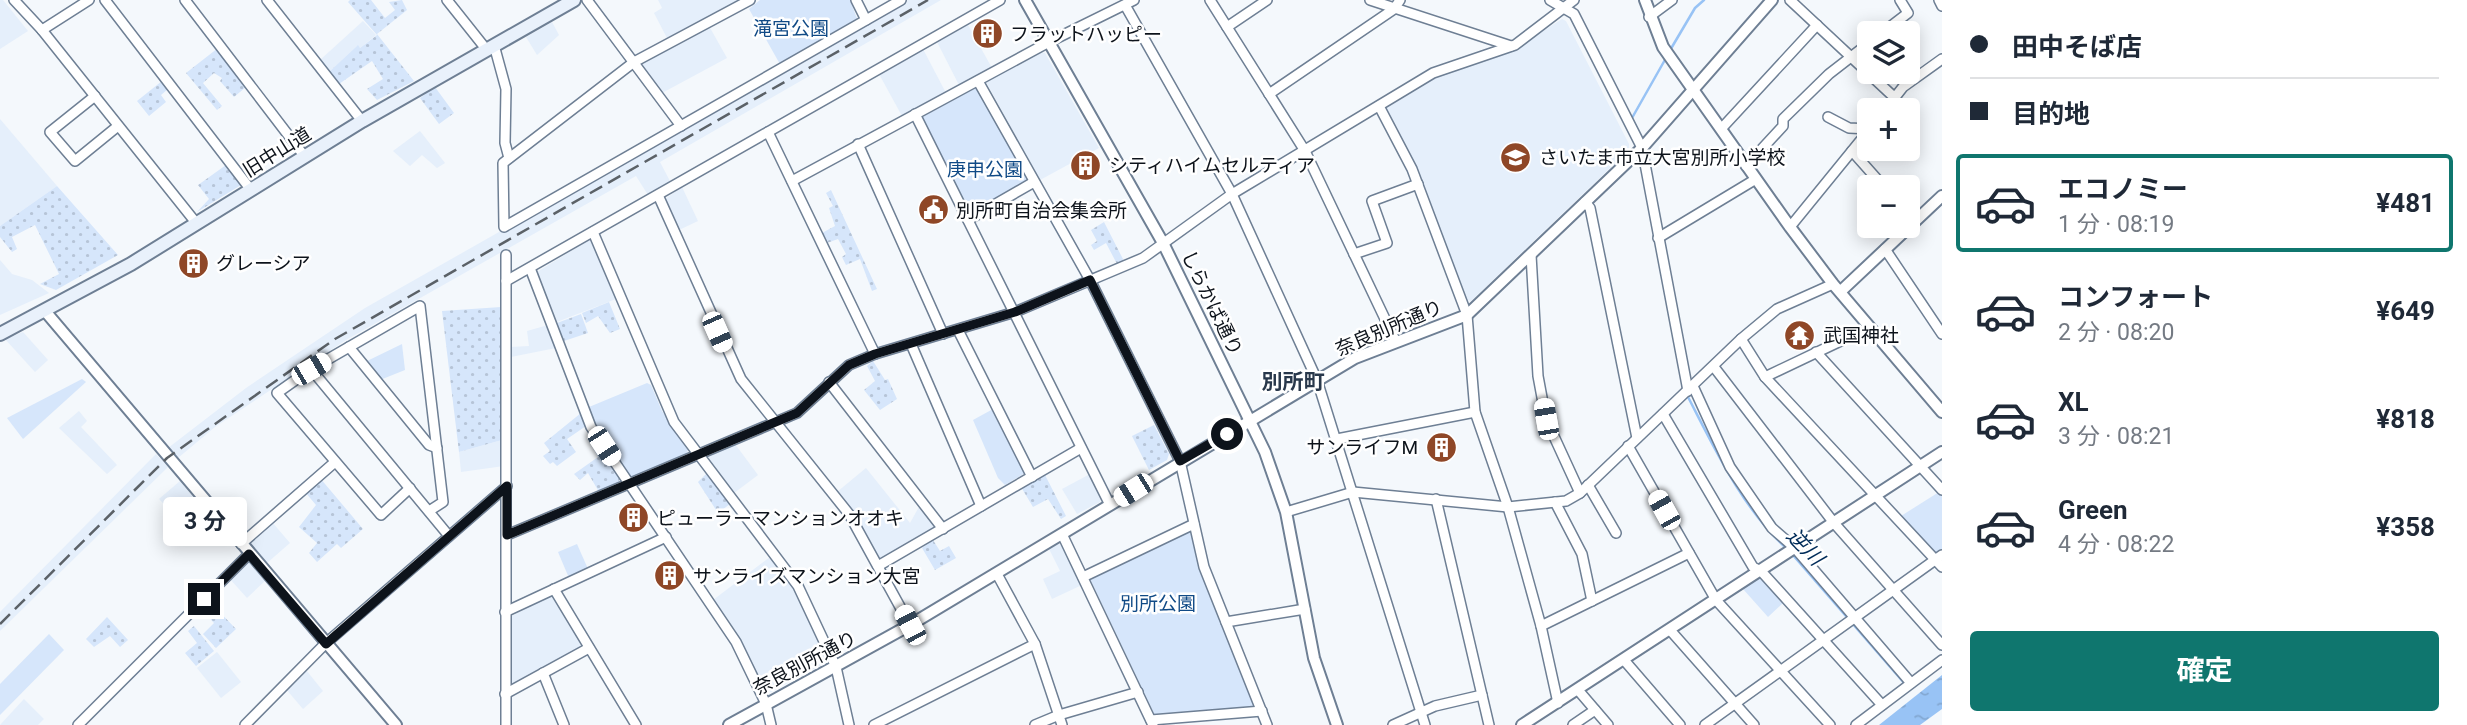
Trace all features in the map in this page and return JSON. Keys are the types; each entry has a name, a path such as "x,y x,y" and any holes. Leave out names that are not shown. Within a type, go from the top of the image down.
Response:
{"main road":[{"name":"旧中山道","path":"0,334 197,224 362,121 573,0"}],"street":[{"path":"14,0 42,30 197,224"},
{"path":"42,30 89,0"},
{"path":"105,0 251,190"},
{"path":"185,0 305,157"},
{"path":"267,0 362,121"},
{"path":"447,0 490,47 506,89 505,143 509,158"},
{"path":"587,0 681,126"},
{"path":"750,0 634,62 503,163 503,227 901,0"},
{"path":"856,0 866,20"},
{"path":"506,281 1000,0"},
{"name":"しらかば通り","path":"1025,0 1163,243 1250,421 1286,512 1314,657 1337,725"},
{"path":"1210,0 1305,151 1396,342"},
{"path":"1227,27 1267,0"},
{"path":"1370,0 1511,46"},
{"path":"1269,94 1394,9 1400,0"},
{"path":"1550,0 1574,14 1642,148 1690,388 1730,467 1790,551 1908,686"},
{"path":"507,535 797,413 849,365 875,354 1015,312 1143,258 1232,194 1433,73 1511,46 1567,8 1574,0"},
{"path":"1645,0 1649,17 1672,61 1756,180 1837,287 1942,412"},
{"path":"1649,17 1672,0"},
{"name":"奈良別所通り","path":"729,725 997,574 1180,461 1355,358 1467,315 1642,148 1772,0"},
{"path":"1790,0 1895,98 1903,88 1942,59"},
{"path":"1898,21 1908,13 1900,0"},
{"path":"1940,0 1942,6"},
{"path":"792,181 1049,41 1129,2 1232,194 1317,380 1425,725"},
{"path":"1721,129 1817,24"},
{"path":"1746,166 1783,126 1783,119 1857,52"},
{"path":"978,80 1090,280 1180,461 1204,567 1266,725"},
{"path":"95,96 50,132 75,161 118,127"},
{"path":"1378,106 1418,184 1467,315 1475,412 1508,507 1541,626 1558,703"},
{"path":"915,114 1110,505"},
{"path":"1828,117 1849,128 1857,129"},
{"path":"768,132 875,354"},
{"path":"858,144 943,334"},
{"path":"1790,227 1857,146"},
{"path":"1852,152 1873,175"},
{"path":"1658,238 1756,180"},
{"path":"968,220 1034,181"},
{"path":"1354,254 1387,243 1372,201 1418,184"},
{"path":"658,195 727,355 741,379 849,514 910,625"},
{"path":"1920,212 1942,196"},
{"path":"1586,202 1590,208 1637,438"},
{"path":"593,232 662,400 674,422 798,586 836,667 849,725"},
{"path":"1286,512 1353,492 1508,507 1566,501 1580,493 1741,339 1777,309 1837,287 1885,250 1895,238"},
{"path":"1885,250 1942,334"},
{"path":"506,255 506,725"},
{"path":"1531,255 1538,376 1546,419 1580,493"},
{"path":"530,268 591,427 736,642 766,704 772,725"},
{"path":"410,488 381,514 277,393 311,369 420,306 443,502 429,511"},
{"path":"45,310 396,725"},
{"path":"1765,377 1870,327"},
{"path":"958,330 1032,477"},
{"path":"1741,339 1765,377 1938,557 1942,567"},
{"path":"911,344 981,506"},
{"path":"349,347 429,445 437,448"},
{"path":"1816,352 1942,490"},
{"path":"1714,367 1834,523 1942,645"},
{"path":"311,369 449,536"},
{"path":"829,382 943,529"},
{"path":"1337,439 1475,412"},
{"path":"1663,414 1753,567 1761,571 1825,639 1882,705"},
{"path":"1628,446 1716,600 1830,725"},
{"path":"878,566 1082,448"},
{"path":"1522,725 1942,452"},
{"path":"241,544 335,462"},
{"path":"1588,485 1616,533"},
{"path":"245,725 326,644 507,486"},
{"path":"1436,499 1489,725"},
{"path":"1555,502 1582,554 1592,601"},
{"path":"1083,577 1194,524"},
{"path":"1062,534 1152,723 1262,711"},
{"path":"505,612 666,537"},
{"path":"1541,626 1689,553"},
{"path":"81,724 249,554"},
{"path":"1705,725 1938,557"},
{"path":"997,574 1035,643 1062,725"},
{"path":"554,589 636,725"},
{"path":"1226,622 1306,609"},
{"path":"1670,630 1754,725"},
{"path":"874,725 1035,643"},
{"path":"506,694 589,648"},
{"path":"1624,660 1680,725"},
{"path":"1856,725 1942,660"},
{"path":"543,673 564,725"},
{"path":"1578,690 1608,725"},
{"path":"1035,725 1059,715 1138,692"},
{"path":"1393,725 1435,706 1482,695"},
{"path":"1573,725 1595,710"}],"shaded area":[{"path":"0,0 3,0 28,31 0,49"},
{"path":"658,0 739,0 667,38 654,13 662,8"},
{"path":"908,0 941,0 660,162 671,183 648,195 636,176 346,340 215,427 178,458 168,448 246,388 365,308"},
{"name":"さいたま市立大宮別所小学校","path":"1562,19 1566,21 1629,144 1629,150 1471,301 1466,300 1385,112 1386,106 1436,77 1512,51"},
{"path":"363,21 376,35 360,48 357,46 329,72 320,60"},
{"path":"552,22 559,35 537,55 526,37"},
{"path":"968,25 992,68 959,85 937,42"},
{"path":"709,26 727,58 662,93 639,63"},
{"path":"923,49 946,93 902,116 879,74"},
{"path":"1039,52 1045,53 1099,148 1040,180 986,82"},
{"path":"0,119 57,186 0,226"},
{"path":"420,131 445,163 437,168 422,155 410,166 393,151"},
{"path":"682,187 698,221 679,230 665,199"},
{"path":"589,240 593,242 616,299 557,322 537,272"},
{"path":"0,260 12,274 32,280 49,293 0,315"},
{"path":"548,325 556,348 511,357 510,347 529,346 527,331"},
{"path":"23,332 48,360 35,372 5,339"},
{"path":"79,411 87,421 81,427 117,465 107,474 59,428"},
{"path":"502,440 504,466 461,472 459,452"},
{"path":"735,444 758,475 734,493 708,460 710,455"},
{"path":"156,454 168,467 0,631 0,612"},
{"path":"866,468 910,523 920,505 935,524 934,528 883,559 878,557 855,515 837,492"},
{"path":"1090,474 1102,497 1100,502 1077,514 1062,489"},
{"path":"180,481 202,508 193,518 180,506 170,516 166,512 169,509 159,499"},
{"path":"272,522 290,543 267,563 249,543"},
{"path":"1058,544 1064,546 1082,585 1052,599 1043,579 1060,571 1049,549"},
{"path":"770,557 794,590 827,656 825,663 771,692 765,690 735,630 713,600"},
{"path":"248,560 266,580 247,598 229,578"},
{"path":"550,596 555,598 581,642 580,648 514,684 510,682 510,617"},
{"path":"217,652 241,682 221,698 197,668"},
{"path":"306,670 323,691 303,709 286,689"},
{"path":"24,699 44,719 38,725 0,725"}],"green space":[{"path":"371,0 385,18 395,10 389,2 402,0 407,10 377,34 414,81 377,100 367,89 383,79 372,61 339,84 329,72 358,45 360,48 377,35 348,2"},
{"name":"滝宮公園","path":"760,0 850,0 858,21 781,66 749,9"},
{"path":"218,48 246,87 234,97 220,81 222,78 214,73 203,83 222,106 217,110 186,73"},
{"path":"162,81 168,89 161,95 166,102 149,116 137,101"},
{"path":"435,87 454,113 439,124 420,98"},
{"name":"庚申公園","path":"978,87 1029,181 970,214 922,117"},
{"path":"226,165 241,185 197,212 209,199 198,185"},
{"path":"57,186 118,255 56,290 40,284 59,274 35,225 12,237 17,249 12,252 0,237 0,226"},
{"path":"831,190 877,289 872,291 860,259 846,265 842,257 846,254 838,239 827,243 822,233 835,226 829,208 833,206 826,193"},
{"path":"1104,222 1124,261 1117,264 1106,243 1094,250 1091,245 1097,241 1091,230"},
{"path":"609,302 620,329 610,333 598,316 586,323 582,313"},
{"path":"501,307 502,440 459,452 442,311"},
{"path":"581,314 588,333 564,341 557,323"},
{"path":"402,344 405,370 380,380 365,362"},
{"path":"873,361 885,380 888,379 897,399 880,410 864,390 875,381 867,366"},
{"path":"82,379 86,382 23,439 7,418"},
{"path":"647,383 651,385 662,411 688,449 687,454 634,477 630,476 595,424 589,407"},
{"path":"993,409 1025,473 1005,485 998,478 973,420"},
{"path":"581,413 586,426 567,439 576,452 557,466 553,462 550,464 543,456 550,451 544,443"},
{"path":"1154,425 1169,454 1167,460 1149,470 1132,436"},
{"path":"594,440 620,478 618,484 599,492 588,473 580,480 574,474 598,457 590,442"},
{"path":"707,473 730,504 718,513 698,482"},
{"path":"1044,473 1066,516 1061,519 1048,499 1033,507 1021,487"},
{"path":"320,478 363,529 341,548 337,544 317,562 309,553 317,543 299,527 316,505 305,492"},
{"path":"1939,492 1942,495 1942,549 1935,554 1901,516"},
{"name":"別所公園","path":"1190,530 1202,576 1255,708 1155,716 1090,579"},
{"path":"933,540 940,551 949,546 956,558 935,570 922,548"},
{"path":"577,544 588,569 569,578 558,552"},
{"path":"1761,576 1784,602 1768,617 1743,589"},
{"path":"209,601 236,629 216,648 203,634 214,623 201,609"},
{"path":"107,617 128,640 120,647 110,636 94,647 86,639"},
{"path":"194,626 214,651 196,666 185,653 197,643 188,631"},
{"path":"49,634 64,650 0,715 0,684"}],"water":[{"path":"1942,675 1942,709 1920,725 1879,725"}],"waterway":[{"name":"逆川","path":"1669,52 1695,8 1704,0"},
{"name":"逆川","path":"1632,118 1666,58"},
{"name":"逆川","path":"1687,395 1743,496 1756,515 1787,549"},
{"name":"逆川","path":"1792,554 1905,684"}],"railway":[{"path":"0,624 167,458 335,339 928,0"}],"place":[{"name":"フラットハッピー","path":"987,34"},
{"name":"さいたま市立大宮別所小学校","path":"1516,157"},
{"name":"シティハイムセルティア","path":"1086,165"},
{"name":"別所町自治会集会所","path":"933,210"},
{"name":"グレーシア","path":"193,263"},
{"name":"武国神社","path":"1800,335"},
{"name":"サンライフM","path":"1441,447"},
{"name":"ピューラーマンションオオキ","path":"634,518"},
{"name":"サンライズマンション大宮","path":"670,576"}],"district":[{"name":"別所町","path":"1293,382"}],"route":[{"path":"204,599 249,554 326,644 507,486 507,535 797,413 849,365 875,354 1015,312 1090,280 1180,461 1227,434"}]}
